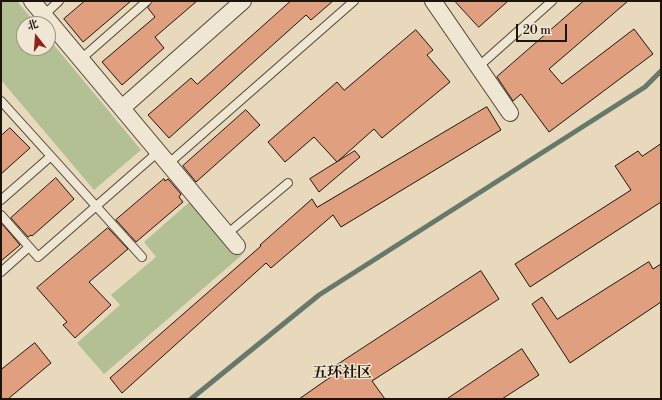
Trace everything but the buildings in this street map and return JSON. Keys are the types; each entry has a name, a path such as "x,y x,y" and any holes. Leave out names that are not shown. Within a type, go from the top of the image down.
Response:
{"street":[{"path":"32,1 232,240"},
{"path":"122,108 243,1"},
{"path":"433,1 510,113"}],"lane":[{"path":"44,15 59,1"},
{"path":"81,60 147,1"},
{"path":"168,164 354,1"},
{"path":"478,67 552,1"},
{"path":"1,101 142,257"},
{"path":"1,215 38,257 158,152"},
{"path":"1,200 50,157"},
{"path":"232,240 288,183"},
{"path":"1,272 29,247"}],"green space":[{"path":"1,1 17,1 29,16 16,16 16,56 56,56 56,48 141,150 94,190 1,80"},
{"path":"193,199 242,255 104,374 77,343 120,305 111,295 156,257 144,242"}],"waterway":[{"path":"191,399 319,295 645,87 661,71"}],"district":[{"name":"五环社区","path":"342,373"}]}
